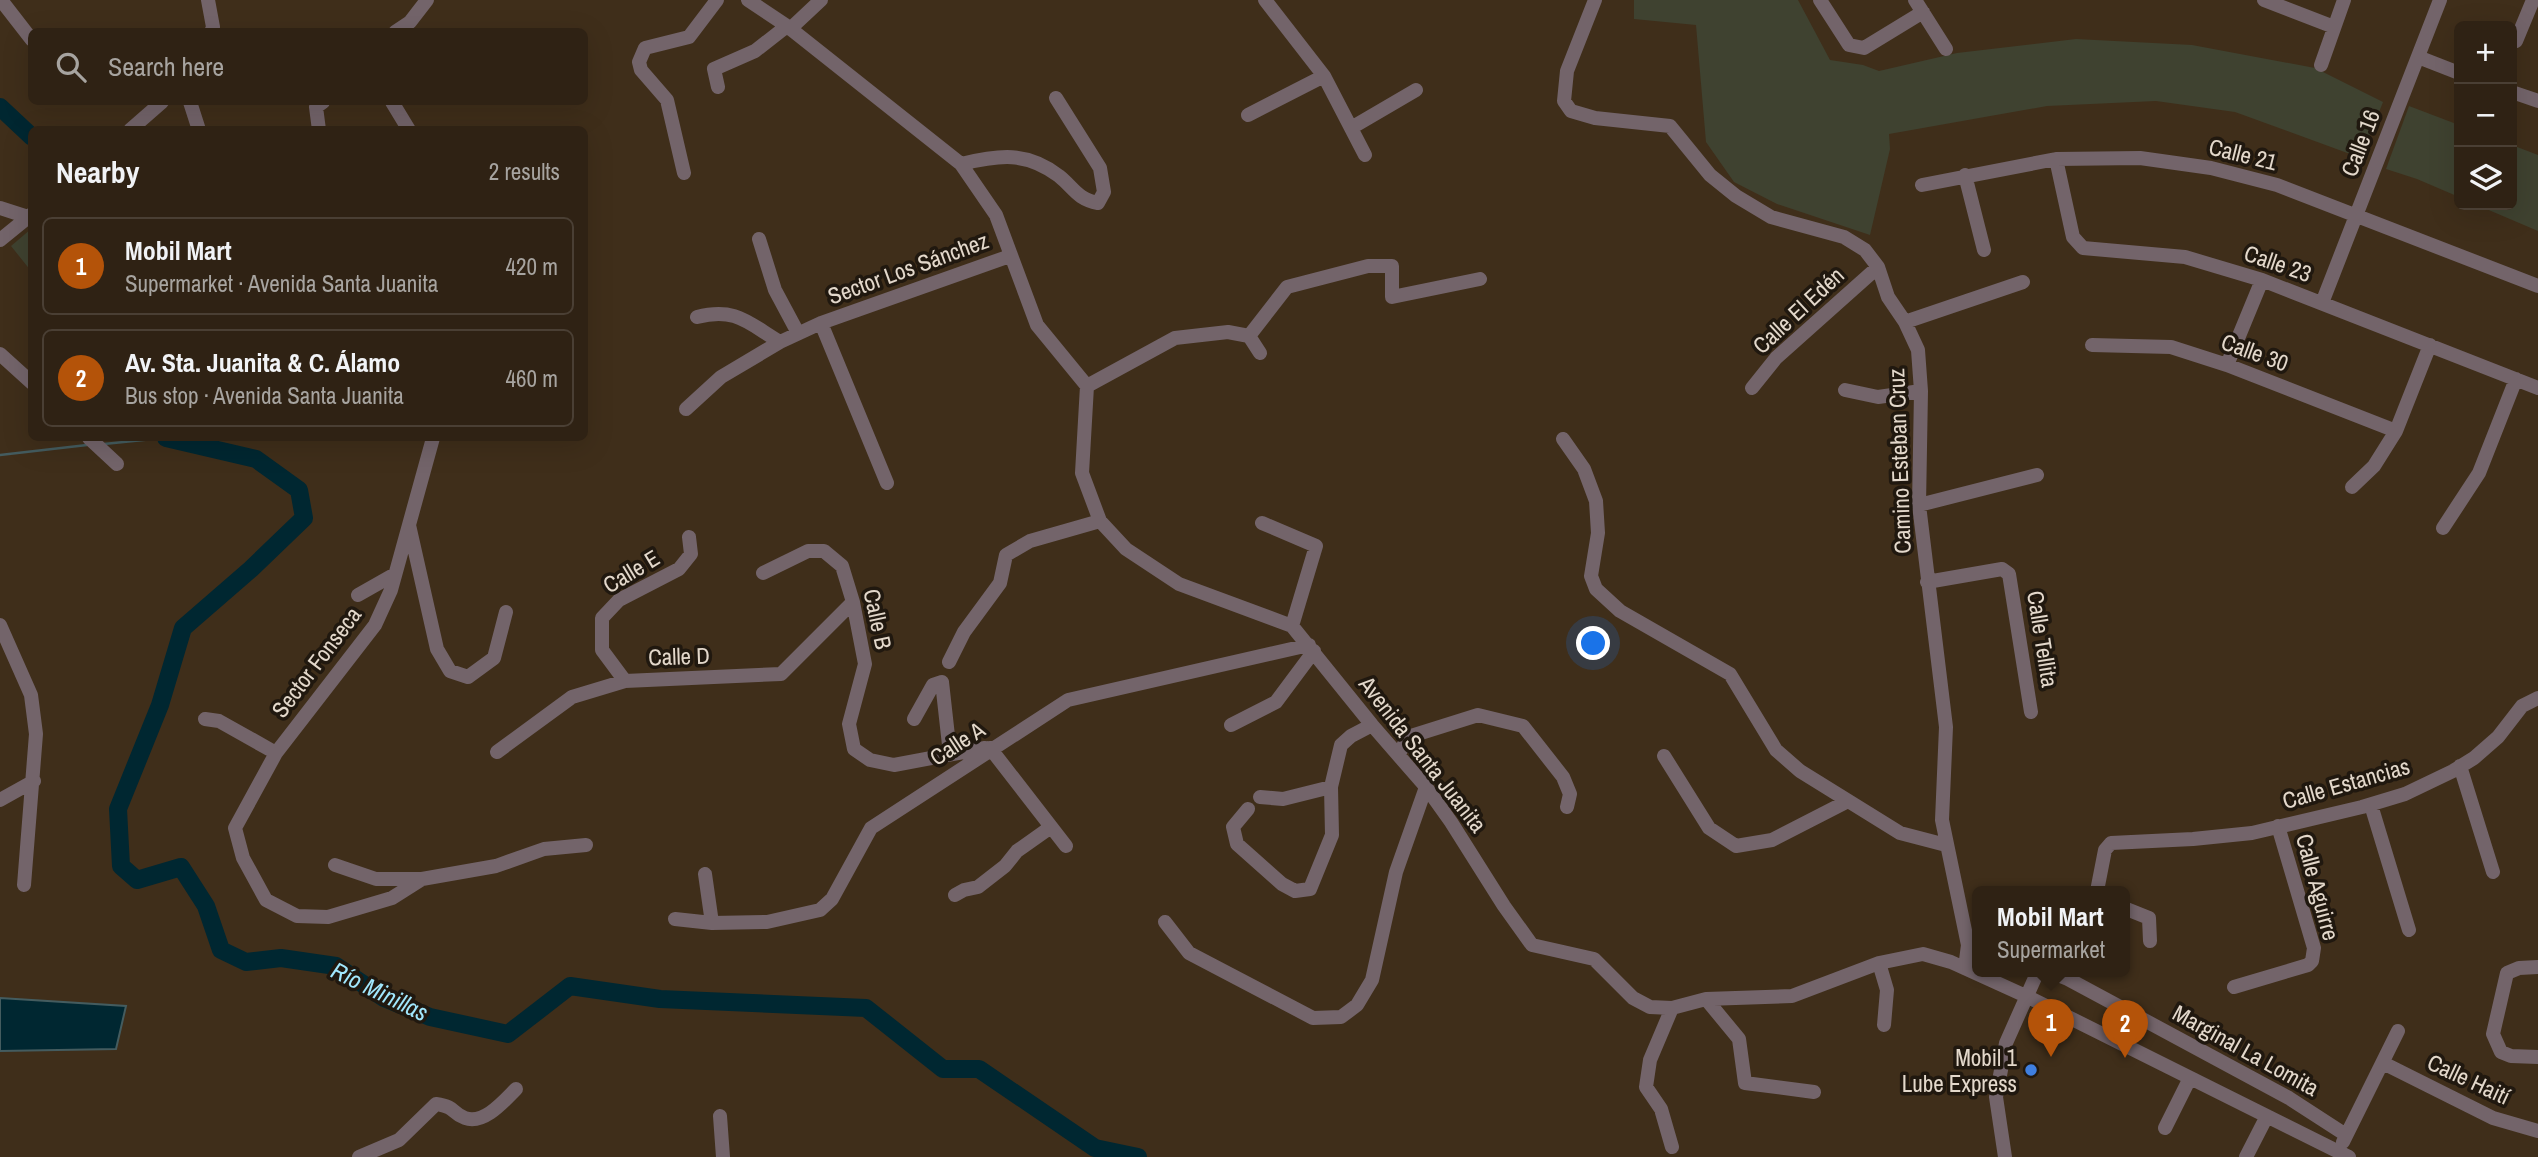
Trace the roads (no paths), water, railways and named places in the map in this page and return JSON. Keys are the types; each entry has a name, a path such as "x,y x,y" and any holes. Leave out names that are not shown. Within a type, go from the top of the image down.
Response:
{"street":[{"path":"1,0 28,35"},
{"path":"208,0 213,28"},
{"path":"401,28 410,22 427,0"},
{"path":"684,173 667,100 641,70 639,62 645,48 689,37 717,0"},
{"path":"748,0 789,28 961,164 996,215 1037,325 1087,386 1175,338 1228,332 1249,337 1260,353"},
{"path":"718,87 714,69 755,51 789,28 821,0"},
{"name":"Camino Esteban Cruz","path":"1595,0 1567,71 1564,101 1571,111 1595,118 1670,126 1710,175 1736,196 1772,217 1844,237 1865,250 1878,267 1888,297 1905,322 1918,350 1921,391 1919,505 1946,727 1942,820 1945,845 1972,943"},
{"path":"1820,0 1849,45 1864,48 1919,6 1946,49"},
{"path":"2264,0 2334,27"},
{"path":"2321,65 2344,0"},
{"name":"Calle 16","path":"2322,303 2440,0"},
{"path":"1268,1 1324,76 1365,155"},
{"path":"2517,39 2534,4"},
{"path":"2418,57 2454,70"},
{"path":"1248,116 1324,76"},
{"path":"1351,128 1416,90"},
{"path":"2517,94 2538,101"},
{"path":"961,164 995,156 1030,159 1059,176 1084,200 1098,203 1104,192 1100,168 1056,98"},
{"path":"135,126 159,105"},
{"path":"191,105 198,126"},
{"path":"318,126 316,107 319,105"},
{"path":"394,105 407,126"},
{"name":"Calle 21","path":"1922,185 2056,159 2140,158 2211,168 2277,185 2538,286"},
{"name":"Calle 23","path":"2056,159 2073,237 2083,248 2185,257 2262,280 2538,387"},
{"path":"1965,175 1984,250"},
{"path":"0,208 28,215"},
{"path":"0,240 28,218"},
{"path":"759,239 775,290 798,333"},
{"name":"Sector Los Sánchez","path":"686,409 721,377 798,333 1010,256"},
{"path":"1249,337 1286,288 1368,266 1392,266 1392,297 1480,279"},
{"name":"Calle El Edén","path":"1752,388 1776,358 1878,267"},
{"path":"2227,365 2262,280"},
{"path":"1905,322 2023,282"},
{"path":"697,317 714,313 733,314 780,342"},
{"name":"Sector Los Sánchez","path":"821,323 887,483"},
{"name":"Calle 30","path":"2092,345 2171,347 2227,365 2396,431"},
{"path":"2352,487 2374,466 2396,431 2430,345"},
{"path":"0,354 28,379"},
{"path":"2443,528 2479,473 2516,379"},
{"name":"Avenida Santa Juanita","path":"1087,386 1082,473 1100,521 1126,549 1180,584 1292,626 1426,787 1532,945 1594,959 1633,998 1650,1007 1672,1008 1706,999 1792,996 1879,963 1923,954 1972,971"},
{"path":"1845,390 1878,397 1921,391"},
{"path":"1563,439 1584,469 1596,500 1598,533 1591,576 1596,589 1620,611 1730,674 1776,750 1800,771 1900,833 1945,845"},
{"path":"92,441 117,464"},
{"name":"Sector Fonseca","path":"205,719 219,721 275,753 375,625 391,590 432,441"},
{"path":"1919,505 2037,475"},
{"path":"949,662 964,632 1000,583 1006,555 1030,541 1100,521"},
{"path":"1262,523 1316,546 1292,626"},
{"path":"409,524 437,649 450,671 468,677 494,657 506,612"},
{"name":"Calle E","path":"625,681 602,650 602,618 619,600 679,569 691,554 689,537"},
{"name":"Calle B","path":"763,573 808,551 824,551 842,566 853,602 865,664 849,724 853,749 870,760 894,765 992,747"},
{"name":"Calle Tellita","path":"1927,582 2002,569 2009,573 2031,712"},
{"path":"358,595 395,574"},
{"name":"Calle D","path":"497,752 572,697 625,681 781,674 853,602"},
{"path":"0,625 30,695 36,734 24,885"},
{"path":"1231,725 1276,702 1312,648"},
{"name":"Calle A","path":"675,919 712,923 766,922 820,910 832,899 871,828 1068,700 1312,648"},
{"path":"914,719 933,685 942,682 950,754"},
{"name":"Calle Estancias","path":"2098,886 2105,850 2111,843 2242,834 2405,794 2460,766 2488,747 2522,706 2538,698"},
{"path":"1399,754 1408,737 1478,715 1523,726 1563,777 1570,794 1567,807"},
{"path":"1248,809 1233,827 1237,844 1282,884 1295,891 1310,889 1332,835 1331,787 1341,745 1351,736 1372,725"},
{"path":"992,747 1066,846"},
{"path":"275,753 235,828 243,858 265,900 297,916 328,918 392,898 422,879"},
{"path":"1664,756 1709,828 1736,846 1772,840 1848,801"},
{"path":"2460,766 2493,872"},
{"path":"0,800 34,781"},
{"path":"1260,797 1283,799 1331,787"},
{"path":"1165,922 1189,953 1312,1018 1341,1017 1357,1005 1372,980 1396,872 1426,787"},
{"path":"2371,804 2409,930"},
{"name":"Calle Aguirre","path":"2234,987 2308,965 2314,955 2278,826"},
{"path":"955,895 978,887 1005,866 1017,851 1051,827"},
{"path":"335,865 376,879 422,879 496,866 544,849 586,845"},
{"path":"705,874 712,923"},
{"path":"2130,910 2149,918 2150,941"},
{"name":"Camino Esteban Cruz","path":"1965,968 1972,950"},
{"path":"1879,963 1887,990 1884,1025"},
{"path":"2538,967 2519,968 2507,973 2493,1034 2501,1052 2511,1056 2538,1056"},
{"name":"Avenida Santa Juanita","path":"1985,977 2342,1155"},
{"path":"2005,1157 1996,1097 2006,1043 2036,977"},
{"name":"Marginal La Lomita","path":"2074,977 2289,1098 2346,1135"},
{"path":"1706,999 1739,1040 1745,1083 1814,1092"},
{"path":"1672,1008 1650,1060 1646,1087 1661,1109 1672,1147"},
{"path":"2342,1155 2346,1135 2399,1031"},
{"name":"Calle Haití","path":"2383,1063 2493,1118 2538,1131"},
{"path":"2165,1128 2190,1078"},
{"path":"359,1157 399,1140 436,1104 450,1106 464,1118 478,1119 490,1113 516,1090"},
{"path":"720,1116 723,1157"},
{"path":"2245,1157 2267,1116"}],"water":[{"path":"0,998 126,1006 116,1049 0,1051"}],"waterway":[{"name":"Río Minillas","path":"0,107 28,133"},
{"path":"104,444 134,441"},
{"name":"Río Minillas","path":"179,441 256,459 299,490 304,518 183,628 160,705 118,809 121,866 137,880 181,867 206,906 221,950 246,962 281,958 336,966 384,998 430,1017 508,1034 570,986 660,999 866,1008 943,1069 979,1069 1095,1148 1138,1157"},
{"path":"0,455 87,445"}],"place":[{"name":"Mobil Mart","path":"2051,1057"},
{"name":"Av. Sta. Juanita & C. Álamo","path":"2125,1058"},
{"name":"Mobil 1 Lube Express","path":"2031,1070"}]}
